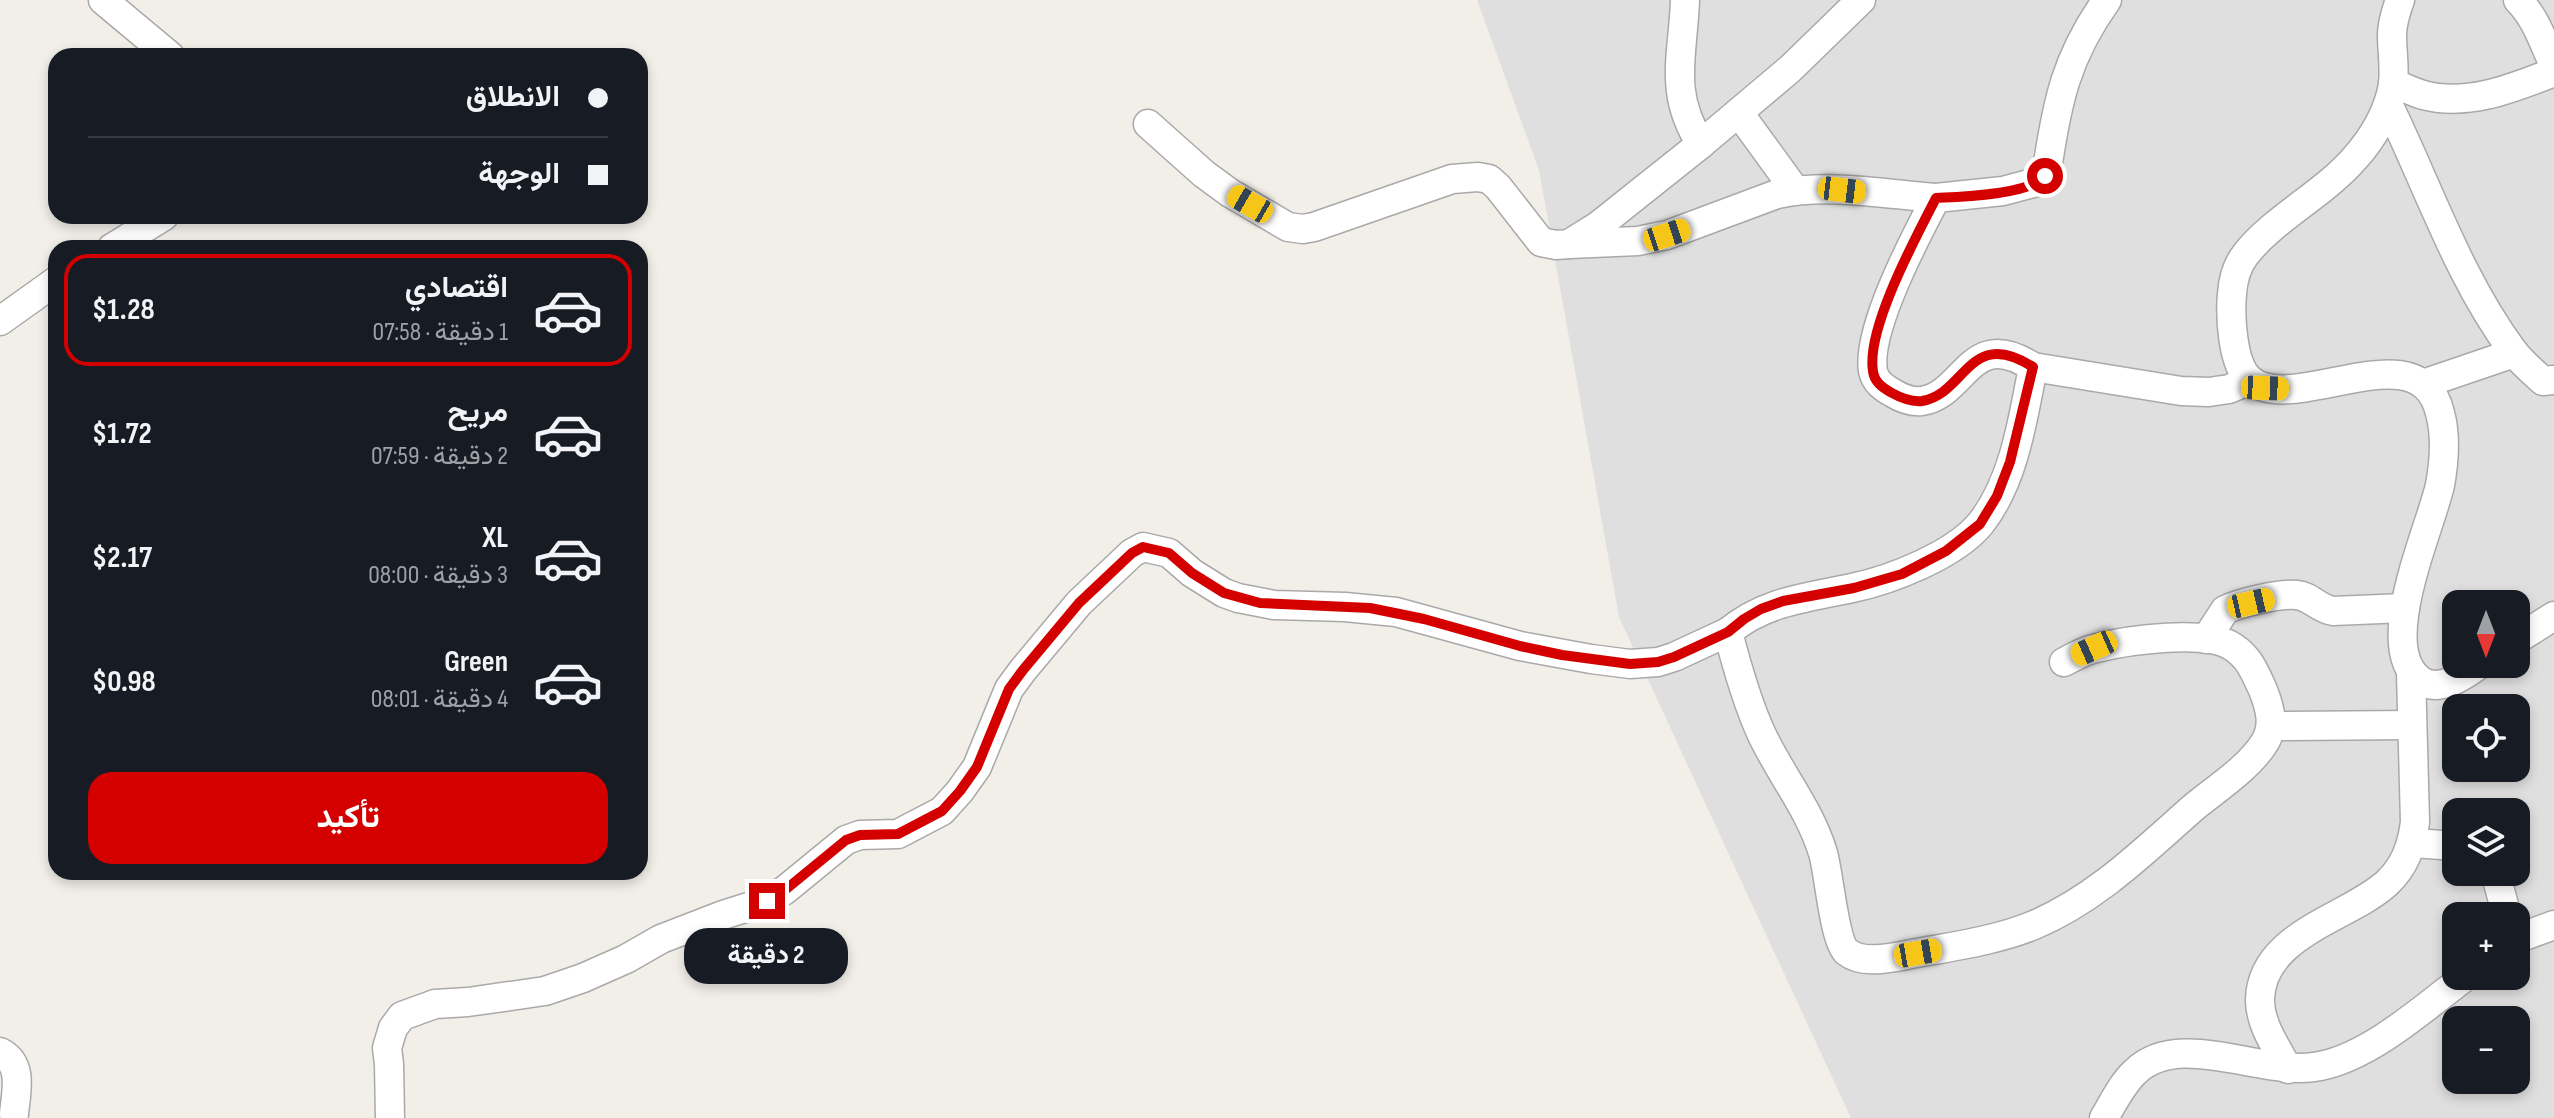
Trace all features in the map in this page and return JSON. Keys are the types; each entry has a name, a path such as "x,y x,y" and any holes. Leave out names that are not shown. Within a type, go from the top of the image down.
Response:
{"street":[{"path":"103,0 160,48"},
{"path":"1685,0 1678,83 1685,113 1701,144"},
{"path":"1569,244 1598,226 1739,113 1861,0"},
{"path":"1148,124 1230,193 1294,228 1314,227 1452,179 1478,177 1489,179 1498,187 1541,242 1556,245 1638,241 1667,235 1795,190 1842,190 1936,198 2003,191 2041,181 2047,170 2062,86 2088,26 2107,0"},
{"path":"2288,1069 2264,1021 2260,1001 2263,984 2272,965 2296,938 2390,881 2413,843 2411,673 2404,657 2405,608 2440,486 2443,465 2440,414 2434,397 2423,384 2409,376 2391,374 2286,389 2265,388 2250,380 2240,367 2235,347 2231,296 2238,268 2255,244 2325,187 2355,158 2377,127 2390,94 2392,34 2400,0"},
{"path":"2518,0 2528,11 2554,65"},
{"path":"2390,94 2466,99 2510,89 2554,72"},
{"path":"2390,94 2463,267 2514,353 2550,387"},
{"path":"1739,113 1795,190"},
{"path":"1936,198 1881,319 1872,369 1875,379 1895,394 1911,401 1923,401 1946,389 1967,366 1981,359 2005,355 2033,367 2181,391 2229,389 2250,380"},
{"path":"125,240 151,224"},
{"path":"0,321 48,287"},
{"path":"2423,384 2514,353"},
{"path":"390,1118 387,1048 393,1028 402,1016 435,1004 545,991 583,978 661,939 767,901 846,840 860,835 898,834 942,811 977,767 1009,689 1023,670 1079,603 1132,553 1143,547 1169,553 1203,581 1238,598 1274,605 1396,612 1520,646 1630,664 1658,662 1728,632 1744,619 1783,601 1854,588 1902,574 1946,551 1980,524 1997,496 2010,462 2033,367"},
{"path":"2206,639 2225,610 2272,598 2297,595 2333,611 2405,608"},
{"path":"2530,631 2554,616"},
{"path":"1728,632 1738,671 1762,735 1809,818 1822,851 1839,938 1847,952 1867,958 1892,957 1999,936 2035,924 2067,908 2101,886 2231,776 2256,753 2272,726 2269,705 2250,661 2222,640 2118,644 2094,648 2064,662"},
{"path":"2411,673 2426,684 2443,684 2458,678"},
{"path":"2272,726 2411,725"},
{"path":"2413,843 2442,845"},
{"path":"2530,934 2554,925"},
{"path":"2104,1118 2132,1074 2142,1065 2158,1059 2178,1054 2200,1054 2288,1069 2318,1067 2340,1061 2361,1050 2446,990"},
{"path":"0,1052 13,1061 16,1068 14,1114"}],"shaded area":[{"path":"1477,0 2554,0 2554,1118 1851,1118 1619,617 1539,170"}],"route":[{"path":"767,901 846,840 860,835 898,834 942,811 977,767 1009,689 1023,670 1079,603 1132,553 1143,547 1169,553 1214,588 1238,598 1274,605 1370,608 1396,612 1520,646 1630,664 1658,662 1674,657 1728,632 1761,609 1783,601 1854,588 1902,574 1946,551 1980,524 1997,496 2026,405 2033,367 2018,358 1990,356 1967,366 1937,396 1911,401 1881,386 1875,379 1872,369 1874,348 1881,319 1936,198 2034,185 2045,176"}]}
